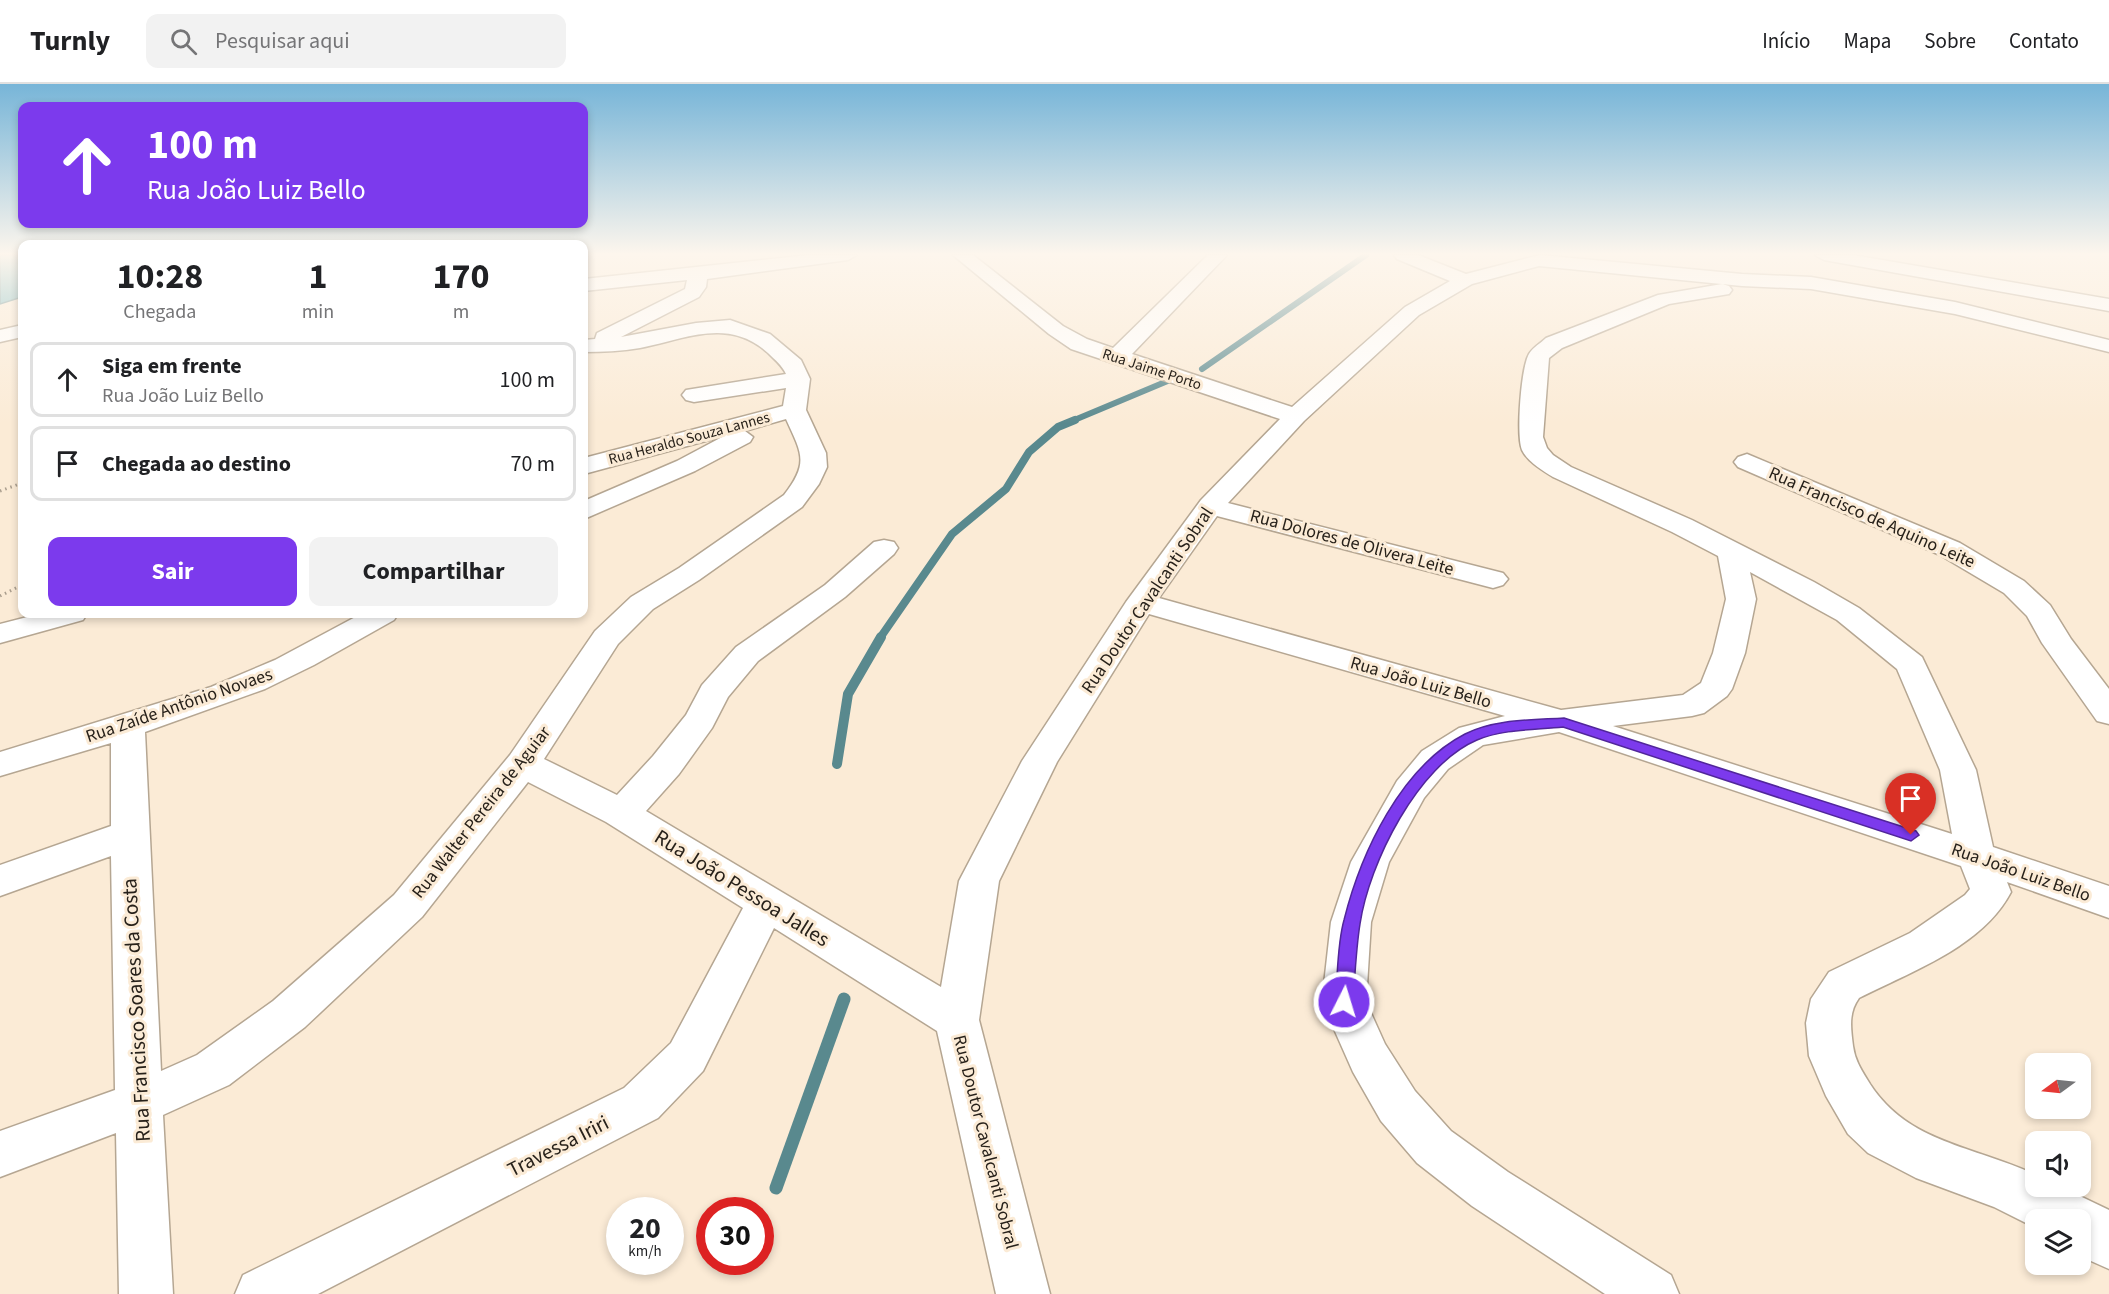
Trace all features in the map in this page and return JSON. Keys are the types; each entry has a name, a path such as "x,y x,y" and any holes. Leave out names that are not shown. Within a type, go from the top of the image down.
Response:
{"street":[{"path":"588,344 654,311"},
{"name":"Rua Jaime Porto","path":"1033,311 1078,344 1296,416"},
{"path":"1116,358 1162,311"},
{"name":"Rua Doutor Cavalcanti Sobral","path":"1023,1294 957,1020 979,881 1040,760 1141,602 1210,506 1296,416 1411,311"},
{"path":"1634,311 1554,343 1539,355 1536,365 1531,437 1535,450 1544,460 1562,472 1682,526 1804,588 1848,614 1911,664 1958,770 1976,856 1991,892 1982,906 1939,935 1844,985 1833,999 1828,1023 1832,1056 1842,1081 1865,1118 1885,1137 1933,1161 2007,1187 2052,1209"},
{"name":"Rua Doutor Cavalcanti Sobral","path":"1969,311 2109,346"},
{"name":"Rua Walter Pereira de Aguiar","path":"0,1154 141,1102 213,1070 289,1014 408,906 523,764 606,638 642,603 771,518 800,493 814,467 814,453 788,402 793,364 772,344 749,331 730,326 696,329 637,342 588,346"},
{"path":"0,336 18,332"},
{"path":"694,395 788,402"},
{"path":"588,509 721,449 788,402"},
{"name":"Rua Heraldo Souza Lannes","path":"588,465 788,402"},
{"name":"Rua Francisco de Aquino Leite","path":"1747,462 1950,549 2014,587 2038,611 2058,644 2109,713"},
{"name":"Rua Dolores de Olivera Leite","path":"1210,506 1493,579"},
{"path":"619,812 638,798 666,765 700,720 714,693 747,654 835,591 884,548"},
{"path":"1652,1294 1490,1189 1434,1147 1398,1106 1369,1058 1344,1002 1351,922 1370,862 1410,790 1435,760 1471,736 1503,728 1692,705 1715,689 1729,653 1741,599 1731,552"},
{"name":"Rua João Luiz Bello","path":"1141,602 1564,722 1976,856 2109,902"},
{"path":"0,634 58,618"},
{"name":"Rua Zaíde Antônio Novaes","path":"0,764 128,725 252,682 315,653 376,618"},
{"name":"Rua Francisco Soares da Costa","path":"128,725 128,835 141,1102 146,1294"},
{"name":"Rua João Pessoa Jalles","path":"523,764 619,812 957,1020"},
{"path":"0,881 128,835"},
{"name":"Travessa Iriri","path":"262,1294 641,1103 687,1057 766,904"},
{"path":"2091,1228 2109,1243"}],"path":[{"path":"0,491 18,484"},
{"path":"0,596 18,587"}],"waterway":[{"path":"1202,369 1285,311"},
{"path":"1072,421 1170,380"},
{"path":"880,638 952,534 1006,489 1029,452 1058,427 1075,420"},
{"path":"837,764 848,694 881,637"},
{"path":"776,1188 844,999"}],"route":[{"path":"1344,1002 1351,922 1370,862 1410,790 1435,760 1471,736 1503,728 1564,722 1911,835"}]}
